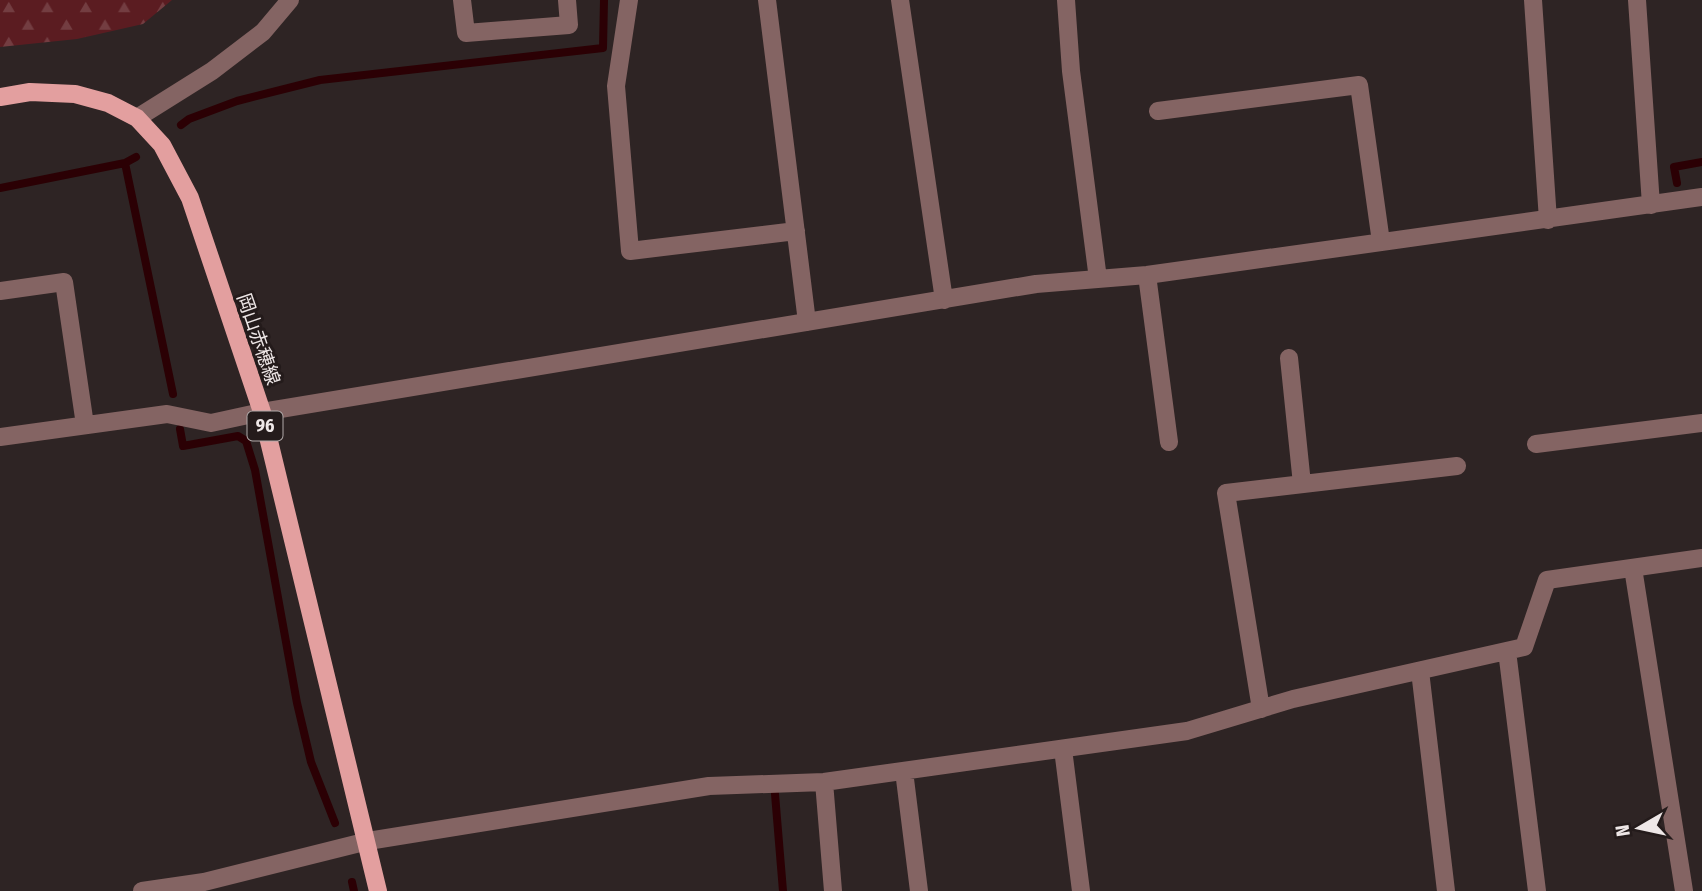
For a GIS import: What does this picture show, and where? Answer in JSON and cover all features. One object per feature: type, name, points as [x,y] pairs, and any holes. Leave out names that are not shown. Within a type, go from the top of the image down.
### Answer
[{"type":"main road","name":"岡山赤穂線","points":[[0,97],[30,92],[75,94],[108,103],[137,118],[162,145],[190,198],[262,412],[379,891]]},
{"type":"street","points":[[137,118],[212,71],[253,40],[290,0]]},
{"type":"street","points":[[462,0],[466,33],[569,25],[568,0]]},
{"type":"street","points":[[629,0],[616,86],[630,251],[796,231]]},
{"type":"street","points":[[767,0],[807,322]]},
{"type":"street","points":[[900,0],[944,300]]},
{"type":"street","points":[[1066,0],[1071,71],[1098,279]]},
{"type":"street","points":[[1533,0],[1548,220]]},
{"type":"street","points":[[1637,0],[1651,205]]},
{"type":"street","points":[[1158,111],[1359,85],[1381,242]]},
{"type":"street","points":[[0,437],[167,414],[211,423],[262,412],[1036,284],[1147,275],[1702,197]]},
{"type":"street","points":[[1147,275],[1169,442]]},
{"type":"street","points":[[0,291],[64,282],[85,425]]},
{"type":"street","points":[[1289,358],[1302,484]]},
{"type":"street","points":[[1536,444],[1702,422]]},
{"type":"street","points":[[1261,709],[1226,493],[1457,466]]},
{"type":"street","points":[[142,891],[204,882],[229,884],[368,841],[709,786],[824,782],[1187,731],[1293,699],[1524,648],[1547,580],[1702,558]]},
{"type":"street","points":[[1633,568],[1684,891]]},
{"type":"street","points":[[1507,651],[1537,891]]},
{"type":"street","points":[[1420,671],[1446,891]]},
{"type":"street","points":[[1063,748],[1080,891]]},
{"type":"street","points":[[904,771],[919,891]]},
{"type":"street","points":[[824,782],[833,891]]},
{"type":"green space","points":[[0,0],[172,0],[143,24],[77,39],[0,47]]},
{"type":"waterway","points":[[181,125],[189,119],[237,101],[320,80],[603,48],[604,0]]},
{"type":"waterway","points":[[0,188],[125,163],[136,157]]},
{"type":"waterway","points":[[1677,183],[1674,167],[1702,162]]},
{"type":"waterway","points":[[125,163],[173,394]]},
{"type":"waterway","points":[[180,429],[183,446],[238,436],[246,441],[255,470],[297,703],[311,762],[335,823]]},
{"type":"waterway","points":[[775,794],[783,891]]},
{"type":"waterway","points":[[352,882],[354,891]]}]
